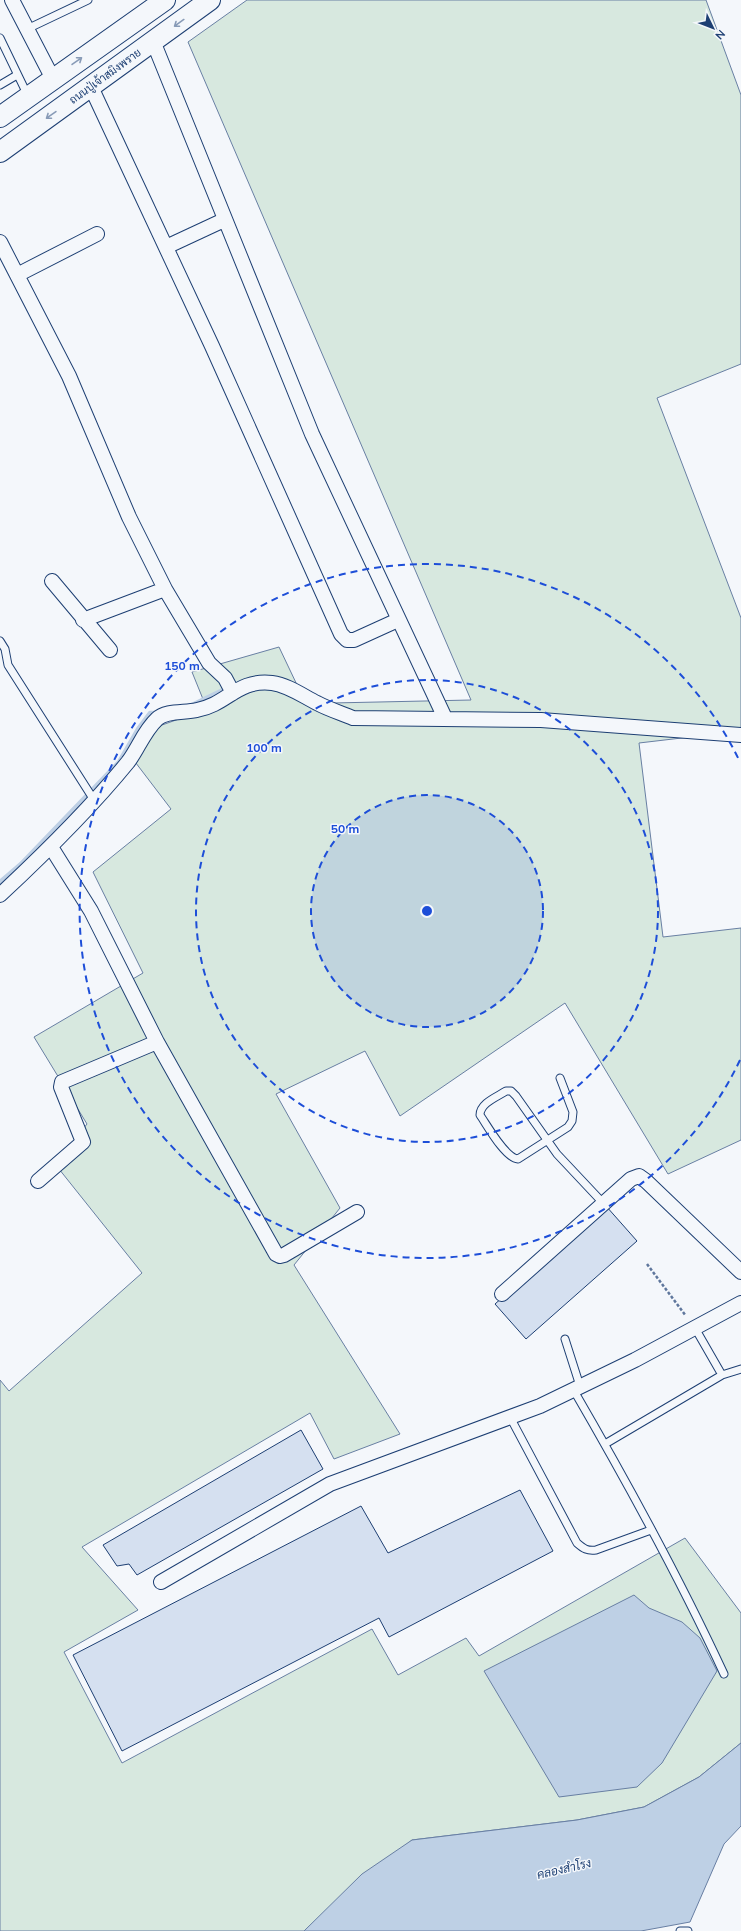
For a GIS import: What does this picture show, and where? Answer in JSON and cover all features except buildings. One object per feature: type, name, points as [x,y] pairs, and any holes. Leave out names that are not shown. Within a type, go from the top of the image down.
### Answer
[{"type":"main road","points":[[0,117],[165,0]]},
{"type":"main road","name":"ถนนปู่เจ้าสมิงพราย","points":[[0,152],[210,0]]},
{"type":"street","points":[[12,0],[53,79]]},
{"type":"street","points":[[153,41],[224,220],[312,434],[441,711]]},
{"type":"street","points":[[91,87],[212,346],[341,634],[347,640],[354,640],[398,620]]},
{"type":"street","points":[[166,247],[224,220]]},
{"type":"street","points":[[17,275],[97,234]]},
{"type":"street","points":[[0,242],[69,376],[114,484],[165,589],[209,664],[230,687]]},
{"type":"street","points":[[52,582],[110,650]]},
{"type":"street","points":[[83,620],[165,589]]},
{"type":"street","points":[[0,895],[51,847],[93,798],[129,761],[157,720],[165,715],[198,710],[210,706],[230,687],[248,684],[273,683],[284,686],[353,718],[441,711],[645,729],[741,735]]},
{"type":"street","points":[[51,847],[91,911],[157,1042],[276,1254],[280,1256],[284,1255],[357,1212]]},
{"type":"street","points":[[38,1182],[83,1142],[61,1088],[62,1082],[157,1042]]},
{"type":"street","points":[[502,1294],[631,1179],[639,1176],[741,1272]]},
{"type":"street","points":[[161,1582],[330,1484],[540,1406],[635,1360],[741,1303]]},
{"type":"lane","points":[[27,29],[88,0]]},
{"type":"lane","points":[[0,38],[28,97]]},
{"type":"lane","points":[[0,85],[18,75]]},
{"type":"lane","points":[[0,640],[5,649],[8,665],[93,798]]},
{"type":"lane","points":[[560,1078],[573,1112],[572,1121],[568,1127],[547,1141],[518,1159],[513,1159],[506,1152],[480,1115],[480,1109],[483,1105],[506,1090],[511,1091],[547,1141],[570,1169],[604,1204]]},
{"type":"lane","points":[[695,1328],[722,1375]]},
{"type":"lane","points":[[565,1339],[576,1388],[694,1608],[724,1674]]},
{"type":"lane","points":[[605,1444],[722,1375],[741,1369]]},
{"type":"lane","points":[[510,1417],[577,1543],[583,1549],[589,1551],[596,1550],[651,1530]]},
{"type":"lane","points":[[680,1931],[688,1931]]},
{"type":"path","points":[[647,1264],[695,1328]]},
{"type":"shaded area","points":[[247,0],[706,0],[741,95],[741,364],[657,398],[741,618],[741,731],[639,743],[663,937],[741,928],[741,1140],[668,1174],[565,1003],[400,1116],[365,1051],[276,1094],[340,1208],[294,1265],[400,1434],[334,1459],[310,1413],[82,1547],[138,1610],[64,1652],[122,1763],[372,1629],[398,1675],[466,1638],[479,1656],[685,1538],[741,1613],[741,1743],[699,1777],[644,1807],[577,1820],[412,1840],[304,1931],[0,1931],[0,1380],[9,1391],[142,1273],[55,1164],[87,1124],[34,1037],[143,973],[93,872],[171,809],[126,750],[162,725],[207,709],[192,672],[279,647],[298,687],[332,703],[471,700],[188,42]]},
{"type":"water","points":[[634,1595],[649,1608],[682,1622],[700,1638],[717,1671],[662,1763],[637,1787],[559,1797],[484,1671]]},
{"type":"water","name":"คลองสำโรง","points":[[741,1743],[741,1826],[724,1844],[690,1922],[641,1931],[304,1931],[362,1874],[412,1840],[577,1820],[644,1807],[699,1777]]},
{"type":"waterway","points":[[192,705],[229,687]]},
{"type":"waterway","points":[[0,882],[21,864],[119,762],[138,729],[150,713],[159,713]]}]
